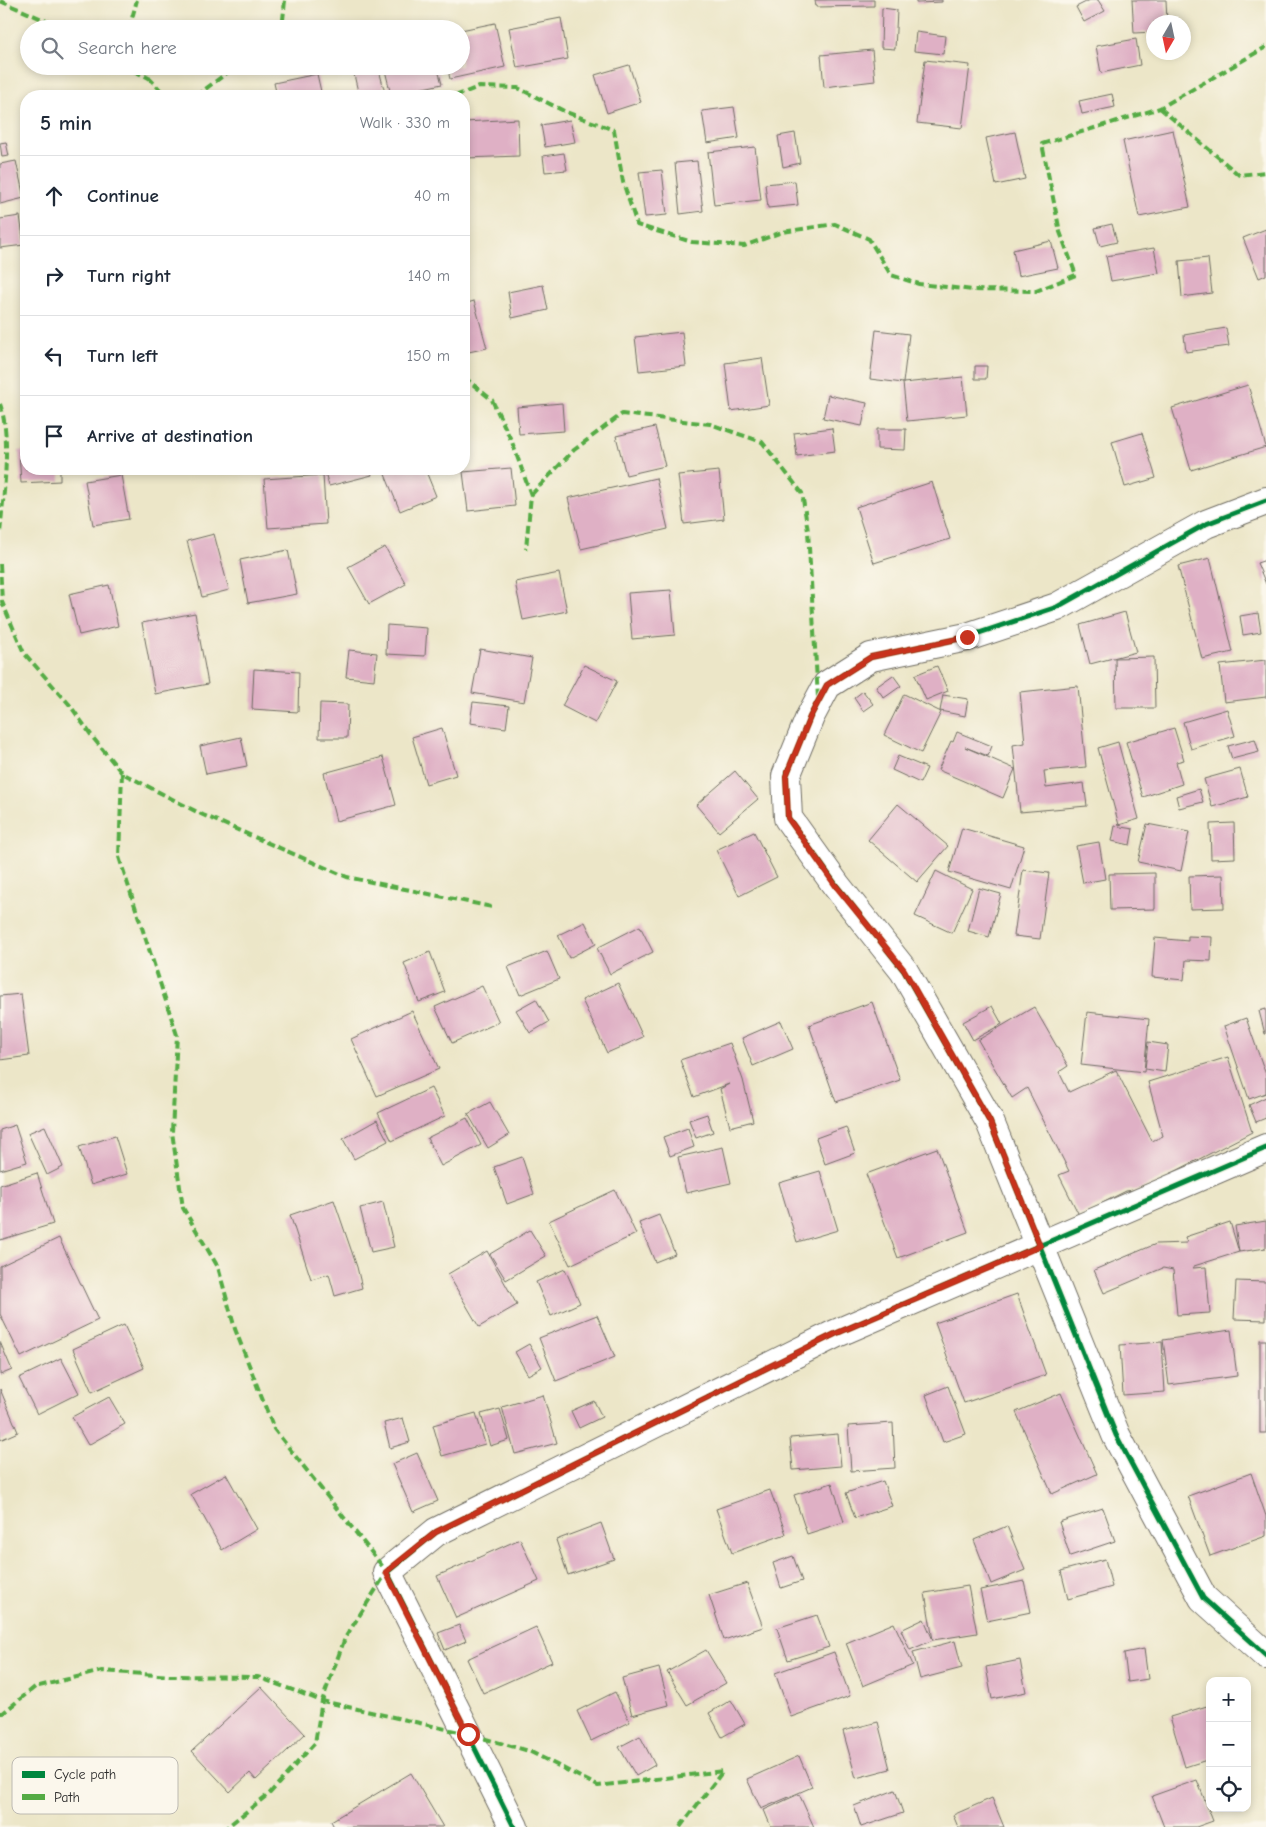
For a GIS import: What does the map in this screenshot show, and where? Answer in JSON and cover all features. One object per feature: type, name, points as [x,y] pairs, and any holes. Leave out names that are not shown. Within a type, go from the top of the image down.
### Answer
[{"type":"street","points":[[1266,502],[1206,524],[1057,607],[967,637],[871,657],[827,685],[810,717],[786,776],[788,818],[836,886],[904,970],[990,1122],[1116,1435],[1203,1598],[1266,1655]]},
{"type":"street","points":[[514,1827],[386,1572],[436,1532],[835,1334],[1266,1148]]},
{"type":"building","points":[[815,0],[874,0],[874,6],[816,7]]},
{"type":"building","points":[[916,0],[942,0],[942,2],[916,3]]},
{"type":"building","points":[[1090,0],[1098,0],[1105,11],[1084,22],[1076,7]]},
{"type":"building","points":[[1132,0],[1166,0],[1167,15],[1146,15],[1146,32],[1134,33]]},
{"type":"building","points":[[882,8],[897,10],[895,49],[881,48]]},
{"type":"building","points":[[561,18],[568,59],[517,68],[509,28]]},
{"type":"building","points":[[495,23],[505,67],[470,75],[470,28]]},
{"type":"building","points":[[916,32],[945,36],[943,54],[914,51]]},
{"type":"building","points":[[1136,39],[1140,65],[1101,73],[1096,46]]},
{"type":"building","points":[[872,50],[875,81],[824,87],[821,55]]},
{"type":"building","points":[[925,60],[970,65],[962,128],[917,123]]},
{"type":"building","points":[[629,65],[641,102],[607,113],[595,75]]},
{"type":"building","points":[[317,75],[321,90],[276,90],[274,83]]},
{"type":"building","points":[[354,75],[380,75],[384,90],[358,90]]},
{"type":"building","points":[[386,75],[440,75],[442,84],[414,90],[390,90]]},
{"type":"building","points":[[449,75],[468,75],[450,79]]},
{"type":"building","points":[[1112,94],[1115,107],[1082,114],[1079,101]]},
{"type":"building","points":[[734,107],[739,138],[707,143],[702,111]]},
{"type":"building","points":[[518,119],[519,156],[470,158],[470,122]]},
{"type":"building","points":[[570,120],[575,142],[545,147],[541,125]]},
{"type":"building","points":[[1173,130],[1190,207],[1139,217],[1123,141]]},
{"type":"building","points":[[1015,132],[1025,179],[996,185],[986,138]]},
{"type":"building","points":[[795,133],[800,163],[783,167],[778,136]]},
{"type":"building","points":[[6,142],[9,156],[2,157],[0,143]]},
{"type":"building","points":[[755,147],[761,200],[714,205],[708,152]]},
{"type":"building","points":[[564,153],[567,170],[545,172],[543,156]]},
{"type":"building","points":[[16,161],[20,180],[20,199],[0,204],[0,164]]},
{"type":"building","points":[[697,161],[703,211],[680,214],[675,163]]},
{"type":"building","points":[[662,170],[667,215],[645,217],[639,172]]},
{"type":"building","points":[[795,181],[798,205],[768,208],[765,184]]},
{"type":"building","points":[[20,216],[20,246],[0,248],[0,219]]},
{"type":"building","points":[[1112,224],[1117,242],[1100,246],[1095,228]]},
{"type":"building","points":[[1266,229],[1266,275],[1259,278],[1243,238]]},
{"type":"building","points":[[1051,241],[1058,268],[1018,276],[1013,250]]},
{"type":"building","points":[[1154,248],[1159,273],[1111,281],[1106,256]]},
{"type":"building","points":[[1208,258],[1212,293],[1182,297],[1179,261]]},
{"type":"building","points":[[543,285],[548,310],[512,318],[508,292]]},
{"type":"building","points":[[474,301],[487,348],[470,352],[470,302]]},
{"type":"building","points":[[1226,328],[1229,346],[1186,352],[1184,335]]},
{"type":"building","points":[[876,330],[909,334],[903,383],[870,379]]},
{"type":"building","points":[[682,332],[686,366],[639,371],[635,337]]},
{"type":"building","points":[[762,358],[769,405],[731,411],[725,363]]},
{"type":"building","points":[[975,366],[987,366],[986,379],[975,379]]},
{"type":"building","points":[[963,377],[967,415],[907,421],[903,383]]},
{"type":"building","points":[[1248,385],[1266,447],[1191,470],[1172,408]]},
{"type":"building","points":[[828,395],[867,403],[862,426],[823,418]]},
{"type":"building","points":[[562,403],[564,431],[519,434],[517,407]]},
{"type":"building","points":[[655,427],[665,466],[626,475],[616,436]]},
{"type":"building","points":[[832,428],[835,451],[797,456],[794,433]]},
{"type":"building","points":[[877,429],[906,429],[905,450],[877,449]]},
{"type":"building","points":[[1142,433],[1156,478],[1125,487],[1112,442]]},
{"type":"building","points":[[511,468],[515,506],[468,511],[463,475],[470,475],[470,471]]},
{"type":"building","points":[[719,471],[724,519],[684,524],[678,475]]},
{"type":"building","points":[[20,475],[60,475],[60,481],[21,483]]},
{"type":"building","points":[[121,475],[129,519],[93,525],[85,481]]},
{"type":"building","points":[[323,475],[326,524],[268,528],[264,479]]},
{"type":"building","points":[[326,475],[372,475],[329,486]]},
{"type":"building","points":[[385,475],[427,475],[436,496],[400,511]]},
{"type":"building","points":[[656,478],[668,529],[581,549],[568,498]]},
{"type":"building","points":[[932,482],[950,539],[874,563],[856,507]]},
{"type":"building","points":[[214,534],[229,590],[202,597],[187,541]]},
{"type":"building","points":[[385,547],[406,584],[369,604],[348,567]]},
{"type":"building","points":[[288,550],[297,594],[248,603],[240,560]]},
{"type":"building","points":[[1210,558],[1233,652],[1202,659],[1178,566]]},
{"type":"building","points":[[1266,560],[1266,584],[1257,563]]},
{"type":"building","points":[[559,573],[567,611],[523,620],[515,582]]},
{"type":"building","points":[[109,585],[118,626],[79,635],[69,594]]},
{"type":"building","points":[[671,590],[675,635],[632,639],[628,593]]},
{"type":"building","points":[[1125,612],[1136,652],[1090,664],[1080,625]]},
{"type":"building","points":[[195,613],[208,684],[155,694],[142,623]]},
{"type":"building","points":[[1258,613],[1261,632],[1243,635],[1240,616]]},
{"type":"building","points":[[387,625],[427,628],[425,656],[386,654]]},
{"type":"building","points":[[480,649],[532,658],[524,702],[472,693]]},
{"type":"building","points":[[349,650],[377,653],[374,680],[346,677]]},
{"type":"building","points":[[1154,657],[1155,708],[1116,708],[1115,658]]},
{"type":"building","points":[[1266,660],[1266,697],[1224,702],[1220,665]]},
{"type":"building","points":[[584,665],[617,681],[595,723],[562,706]]},
{"type":"building","points":[[937,666],[948,691],[926,700],[915,675]]},
{"type":"building","points":[[254,669],[299,672],[298,712],[252,709]]},
{"type":"building","points":[[893,675],[901,686],[884,698],[876,687]]},
{"type":"building","points":[[1078,686],[1086,767],[1044,771],[1046,788],[1084,783],[1087,806],[1020,812],[1013,745],[1025,743],[1020,692]]},
{"type":"building","points":[[863,691],[873,704],[863,711],[854,698]]},
{"type":"building","points":[[904,694],[941,712],[921,753],[884,735]]},
{"type":"building","points":[[943,695],[968,699],[965,716],[940,711]]},
{"type":"building","points":[[473,702],[509,706],[506,728],[470,723]]},
{"type":"building","points":[[320,703],[348,704],[347,738],[319,738]]},
{"type":"building","points":[[1227,709],[1235,736],[1191,749],[1183,722]]},
{"type":"building","points":[[442,728],[456,775],[426,784],[412,737]]},
{"type":"building","points":[[1174,728],[1184,760],[1176,762],[1182,784],[1143,797],[1126,742]]},
{"type":"building","points":[[957,732],[992,746],[988,756],[965,747],[1015,769],[1003,798],[938,770]]},
{"type":"building","points":[[241,737],[247,766],[206,774],[200,746]]},
{"type":"building","points":[[1255,739],[1259,752],[1232,759],[1228,746]]},
{"type":"building","points":[[1118,742],[1139,819],[1119,825],[1098,748]]},
{"type":"building","points":[[898,756],[927,768],[920,783],[892,770]]},
{"type":"building","points":[[383,757],[396,805],[336,821],[324,773]]},
{"type":"building","points":[[1240,769],[1248,797],[1212,807],[1204,779]]},
{"type":"building","points":[[735,771],[758,799],[719,832],[696,805]]},
{"type":"building","points":[[1199,789],[1203,802],[1179,808],[1176,796]]},
{"type":"building","points":[[898,804],[948,846],[917,882],[868,840]]},
{"type":"building","points":[[1234,823],[1235,858],[1211,859],[1210,824]]},
{"type":"building","points":[[1147,824],[1189,832],[1181,871],[1138,862]]},
{"type":"building","points":[[1115,826],[1133,829],[1130,845],[1112,841]]},
{"type":"building","points":[[962,828],[1024,846],[1011,890],[949,872]]},
{"type":"building","points":[[754,832],[777,877],[739,896],[716,850]]},
{"type":"building","points":[[1099,842],[1105,879],[1083,883],[1076,846]]},
{"type":"building","points":[[1023,870],[1049,873],[1040,939],[1014,936]]},
{"type":"building","points":[[936,871],[972,889],[952,933],[915,916]]},
{"type":"building","points":[[1155,873],[1155,909],[1110,910],[1109,874]]},
{"type":"building","points":[[1223,875],[1224,908],[1190,909],[1189,876]]},
{"type":"building","points":[[979,888],[1001,894],[989,937],[968,931]]},
{"type":"building","points":[[585,922],[596,944],[569,958],[558,935]]},
{"type":"building","points":[[640,926],[653,952],[610,974],[597,948]]},
{"type":"building","points":[[1188,936],[1212,937],[1211,961],[1186,960],[1184,980],[1152,977],[1155,938],[1188,941]]},
{"type":"building","points":[[547,951],[559,979],[520,995],[508,967]]},
{"type":"building","points":[[430,952],[445,992],[419,1002],[404,963]]},
{"type":"building","points":[[618,983],[643,1037],[607,1053],[582,1000]]},
{"type":"building","points":[[482,986],[499,1022],[452,1043],[435,1007]]},
{"type":"building","points":[[21,994],[29,1056],[0,1060],[0,996]]},
{"type":"building","points":[[536,999],[549,1022],[530,1033],[516,1010]]},
{"type":"building","points":[[872,1002],[900,1080],[836,1102],[809,1025]]},
{"type":"building","points":[[992,1006],[1002,1024],[973,1040],[963,1022]]},
{"type":"building","points":[[1034,1007],[1068,1066],[1059,1072],[1069,1092],[1116,1070],[1152,1141],[1163,1136],[1148,1082],[1228,1057],[1252,1132],[1141,1189],[1126,1191],[1079,1215],[1059,1175],[1069,1171],[1027,1088],[1012,1098],[978,1040]]},
{"type":"building","points":[[1266,1009],[1266,1034],[1265,1034],[1259,1011]]},
{"type":"building","points":[[412,1011],[439,1069],[377,1096],[351,1039]]},
{"type":"building","points":[[1087,1012],[1149,1019],[1144,1072],[1081,1065]]},
{"type":"building","points":[[1246,1018],[1266,1075],[1266,1093],[1249,1099],[1224,1026]]},
{"type":"building","points":[[781,1021],[793,1049],[753,1066],[742,1038]]},
{"type":"building","points":[[1148,1042],[1168,1045],[1165,1072],[1145,1069]]},
{"type":"building","points":[[730,1043],[743,1080],[753,1121],[730,1127],[720,1089],[729,1084],[694,1097],[680,1060]]},
{"type":"building","points":[[431,1088],[445,1116],[392,1141],[378,1113]]},
{"type":"building","points":[[1266,1097],[1266,1118],[1256,1122],[1249,1105]]},
{"type":"building","points":[[490,1102],[509,1135],[488,1148],[468,1114]]},
{"type":"building","points":[[707,1114],[713,1132],[696,1138],[689,1120]]},
{"type":"building","points":[[467,1118],[481,1145],[441,1166],[427,1138]]},
{"type":"building","points":[[377,1120],[388,1141],[354,1159],[343,1139]]},
{"type":"building","points":[[15,1125],[27,1162],[0,1170],[0,1130]]},
{"type":"building","points":[[45,1126],[63,1167],[47,1175],[28,1133]]},
{"type":"building","points":[[846,1127],[855,1153],[825,1164],[816,1138]]},
{"type":"building","points":[[688,1128],[694,1147],[670,1156],[663,1137]]},
{"type":"building","points":[[115,1136],[127,1174],[91,1185],[79,1147]]},
{"type":"building","points":[[723,1147],[731,1183],[686,1193],[678,1157]]},
{"type":"building","points":[[937,1148],[968,1232],[898,1258],[866,1174]]},
{"type":"building","points":[[522,1157],[534,1194],[507,1204],[494,1167]]},
{"type":"building","points":[[820,1171],[838,1230],[797,1242],[779,1183]]},
{"type":"building","points":[[37,1173],[53,1224],[0,1240],[0,1185]]},
{"type":"building","points":[[615,1190],[636,1234],[570,1265],[549,1221]]},
{"type":"building","points":[[334,1200],[357,1267],[362,1288],[335,1296],[329,1274],[311,1279],[290,1215]]},
{"type":"building","points":[[383,1202],[394,1247],[371,1252],[360,1208]]},
{"type":"building","points":[[659,1215],[675,1254],[655,1262],[639,1223]]},
{"type":"building","points":[[1266,1221],[1266,1248],[1239,1252],[1235,1226]]},
{"type":"building","points":[[1230,1222],[1239,1252],[1194,1266],[1193,1268],[1206,1267],[1210,1313],[1177,1315],[1173,1270],[1163,1268],[1104,1293],[1094,1270],[1156,1244],[1187,1243],[1185,1237]]},
{"type":"building","points":[[530,1230],[546,1256],[506,1280],[490,1254]]},
{"type":"building","points":[[59,1238],[98,1320],[21,1357],[0,1314],[0,1266]]},
{"type":"building","points":[[487,1251],[517,1305],[479,1327],[448,1274]]},
{"type":"building","points":[[565,1269],[580,1303],[551,1316],[536,1282]]},
{"type":"building","points":[[1236,1281],[1266,1282],[1266,1320],[1234,1319]]},
{"type":"building","points":[[1017,1294],[1046,1375],[964,1403],[935,1323]]},
{"type":"building","points":[[597,1315],[615,1357],[556,1381],[539,1338]]},
{"type":"building","points":[[124,1325],[144,1368],[92,1392],[73,1349]]},
{"type":"building","points":[[1231,1330],[1237,1376],[1169,1385],[1163,1340]]},
{"type":"building","points":[[1260,1340],[1266,1340],[1266,1433],[1260,1433]]},
{"type":"building","points":[[0,1342],[12,1370],[0,1375]]},
{"type":"building","points":[[1162,1342],[1165,1392],[1123,1395],[1120,1345]]},
{"type":"building","points":[[529,1344],[542,1367],[528,1375],[515,1352]]},
{"type":"building","points":[[61,1358],[79,1393],[37,1414],[19,1378]]},
{"type":"building","points":[[948,1386],[966,1434],[943,1442],[926,1395]]},
{"type":"building","points":[[0,1389],[18,1432],[0,1440]]},
{"type":"building","points":[[1061,1393],[1097,1474],[1052,1494],[1016,1412]]},
{"type":"building","points":[[543,1395],[557,1443],[515,1454],[502,1407]]},
{"type":"building","points":[[109,1397],[125,1424],[88,1445],[72,1417]]},
{"type":"building","points":[[594,1401],[602,1417],[579,1428],[571,1411]]},
{"type":"building","points":[[500,1409],[509,1440],[490,1446],[481,1414]]},
{"type":"building","points":[[476,1413],[485,1444],[442,1456],[433,1425]]},
{"type":"building","points":[[403,1418],[410,1442],[390,1448],[384,1423]]},
{"type":"building","points":[[893,1423],[895,1468],[851,1471],[848,1426]]},
{"type":"building","points":[[838,1434],[841,1466],[793,1470],[790,1438]]},
{"type":"building","points":[[417,1453],[438,1501],[413,1512],[392,1464]]},
{"type":"building","points":[[1251,1473],[1266,1516],[1266,1536],[1210,1556],[1188,1496]]},
{"type":"building","points":[[226,1474],[257,1529],[222,1550],[191,1494]]},
{"type":"building","points":[[883,1481],[892,1506],[855,1518],[846,1493]]},
{"type":"building","points":[[832,1483],[844,1522],[807,1534],[794,1495]]},
{"type":"building","points":[[770,1490],[786,1534],[732,1553],[716,1509]]},
{"type":"building","points":[[1103,1508],[1115,1541],[1070,1556],[1059,1522]]},
{"type":"building","points":[[601,1523],[614,1559],[568,1575],[556,1540]]},
{"type":"building","points":[[1007,1526],[1025,1570],[991,1584],[974,1540]]},
{"type":"building","points":[[520,1539],[539,1581],[456,1618],[437,1576]]},
{"type":"building","points":[[793,1556],[802,1581],[781,1588],[773,1563]]},
{"type":"building","points":[[1105,1559],[1112,1587],[1068,1599],[1061,1571]]},
{"type":"building","points":[[1024,1581],[1031,1612],[987,1621],[980,1590]]},
{"type":"building","points":[[747,1583],[763,1627],[724,1640],[709,1595]]},
{"type":"building","points":[[968,1586],[977,1633],[933,1640],[925,1593]]},
{"type":"building","points":[[817,1615],[829,1647],[788,1660],[777,1628]]},
{"type":"building","points":[[924,1619],[933,1640],[910,1650],[901,1630]]},
{"type":"building","points":[[894,1623],[913,1665],[863,1686],[846,1643]]},
{"type":"building","points":[[459,1625],[466,1641],[445,1650],[438,1633]]},
{"type":"building","points":[[536,1627],[552,1662],[483,1693],[467,1659]]},
{"type":"building","points":[[955,1641],[962,1668],[920,1679],[913,1652]]},
{"type":"building","points":[[1144,1649],[1148,1679],[1128,1682],[1124,1653]]},
{"type":"building","points":[[706,1650],[726,1683],[687,1705],[667,1672]]},
{"type":"building","points":[[834,1652],[850,1696],[791,1717],[775,1673]]},
{"type":"building","points":[[1020,1660],[1026,1692],[992,1699],[986,1667]]},
{"type":"building","points":[[659,1668],[669,1705],[632,1715],[622,1678]]},
{"type":"building","points":[[261,1687],[305,1734],[256,1780],[250,1773],[230,1792],[192,1751]]},
{"type":"building","points":[[615,1692],[630,1722],[591,1741],[577,1711]]},
{"type":"building","points":[[731,1700],[745,1724],[722,1737],[709,1713]]},
{"type":"building","points":[[1206,1706],[1206,1760],[1185,1767],[1170,1717]]},
{"type":"building","points":[[878,1722],[890,1769],[856,1778],[843,1731]]},
{"type":"building","points":[[640,1736],[655,1765],[636,1776],[619,1747]]},
{"type":"building","points":[[799,1756],[812,1787],[761,1809],[747,1779]]},
{"type":"building","points":[[411,1773],[443,1827],[334,1827],[331,1821]]},
{"type":"building","points":[[1197,1780],[1206,1803],[1206,1812],[1209,1812],[1213,1821],[1196,1827],[1164,1827],[1152,1796]]},
{"type":"building","points":[[895,1790],[903,1813],[861,1827],[854,1806]]},
{"type":"building","points":[[799,1794],[814,1827],[771,1827],[764,1810]]},
{"type":"building","points":[[992,1798],[1004,1827],[958,1827],[953,1815]]},
{"type":"marked path","points":[[131,20],[137,0]]},
{"type":"marked path","points":[[283,20],[285,0]]},
{"type":"marked path","points":[[0,1],[44,20]]},
{"type":"marked path","points":[[470,90],[479,87],[518,88],[566,112],[614,130],[623,182],[637,225],[692,242],[744,246],[782,232],[835,224],[869,239],[891,275],[919,284],[973,290],[1036,291],[1076,275],[1060,232],[1042,144],[1160,108],[1266,47]]},
{"type":"marked path","points":[[142,75],[149,78]]},
{"type":"marked path","points":[[148,75],[160,90]]},
{"type":"marked path","points":[[204,90],[224,75]]},
{"type":"marked path","points":[[1160,108],[1239,175],[1266,172]]},
{"type":"marked path","points":[[470,382],[492,400],[512,442],[531,495],[526,549]]},
{"type":"marked path","points":[[0,404],[4,418],[6,450],[0,534]]},
{"type":"marked path","points":[[531,495],[574,450],[622,414],[710,424],[762,442],[802,493],[808,531],[818,698]]},
{"type":"marked path","points":[[0,564],[2,602],[24,653],[69,704],[122,773],[203,815],[347,877],[492,907]]},
{"type":"marked path","points":[[122,773],[119,857],[177,1035],[172,1132],[183,1208],[218,1267],[235,1329],[274,1429],[387,1572],[345,1638],[322,1701],[315,1743],[270,1793],[227,1827]]},
{"type":"marked path","points":[[0,1713],[3,1713],[35,1687],[102,1671],[170,1676],[258,1677],[322,1701],[468,1734],[529,1751],[598,1786],[723,1771]]},
{"type":"marked path","points":[[680,1827],[723,1771]]},
{"type":"cycle path","points":[[1266,501],[1206,524],[1057,607],[967,637],[871,657],[827,685],[810,717],[786,776],[788,818],[836,885],[904,971],[990,1122],[1116,1435],[1203,1598],[1266,1655]]},
{"type":"cycle path","points":[[514,1827],[387,1572],[436,1532],[835,1334],[1266,1148]]},
{"type":"route","points":[[468,1734],[386,1572],[436,1532],[835,1334],[1040,1246],[990,1122],[904,970],[836,886],[788,818],[786,776],[810,717],[827,685],[871,657],[967,637]]}]
